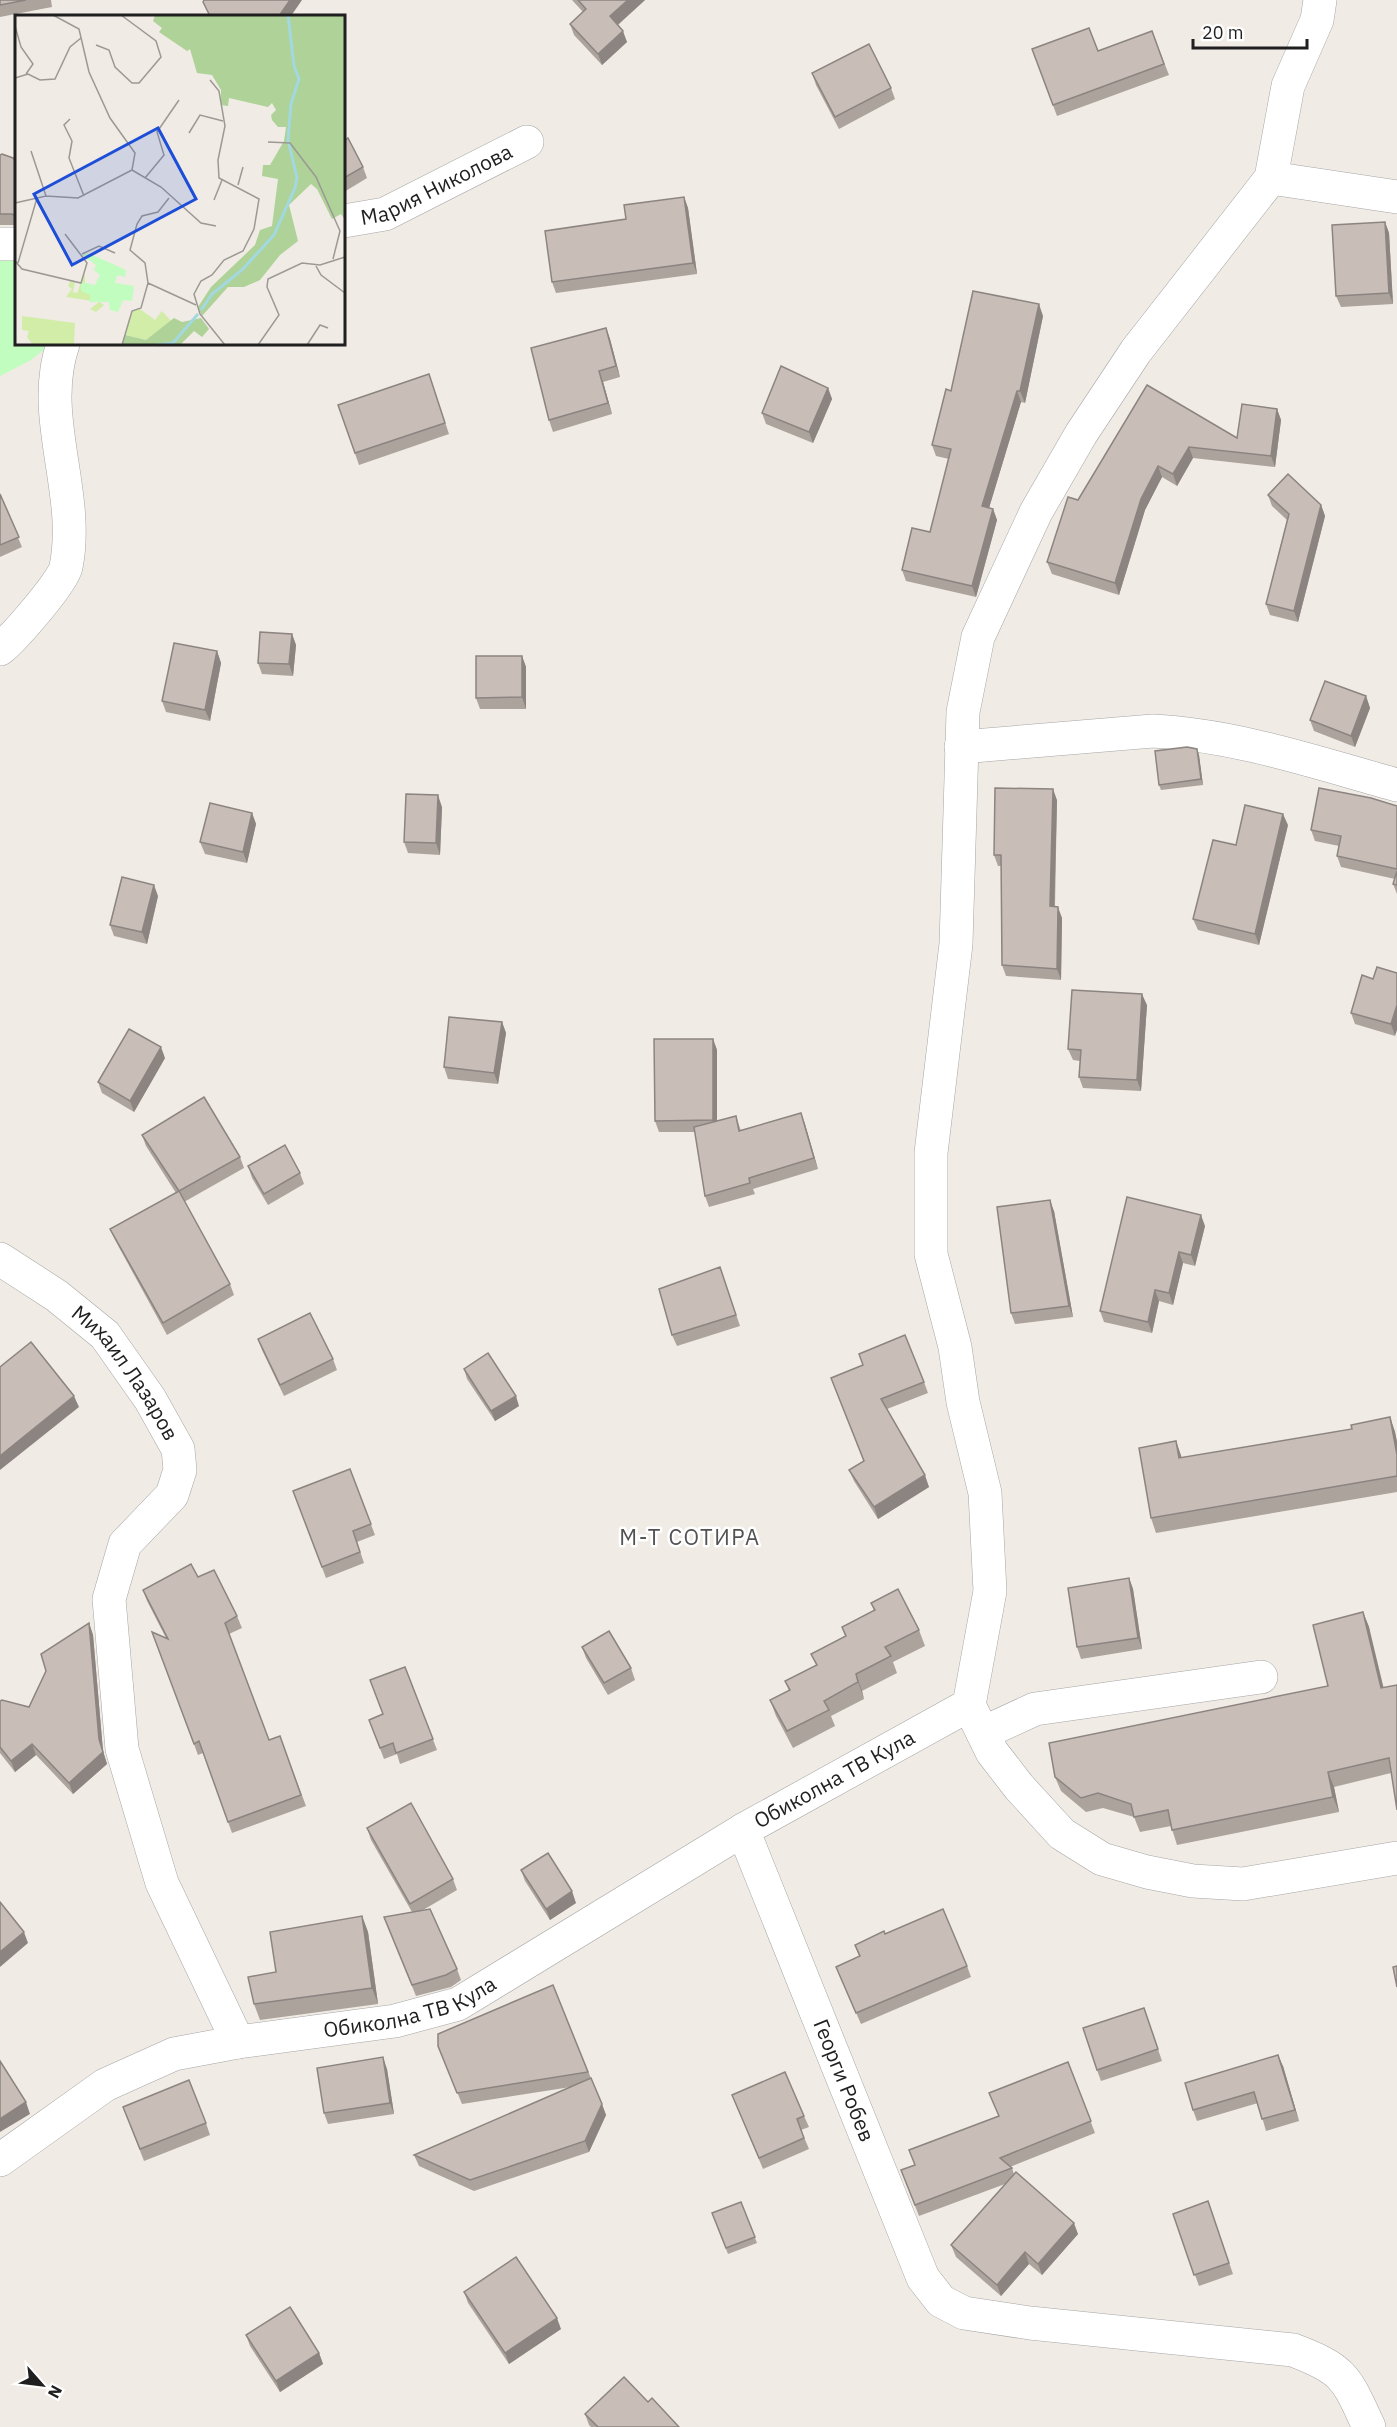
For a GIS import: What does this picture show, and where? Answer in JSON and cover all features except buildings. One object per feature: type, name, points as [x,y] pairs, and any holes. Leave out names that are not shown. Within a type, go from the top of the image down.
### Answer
[{"type":"street","points":[[1312,6],[1288,86],[1271,178],[1136,351],[1081,434],[1036,512],[978,637],[963,712],[956,944],[931,1153],[932,1254],[955,1347],[963,1402],[985,1493],[990,1591],[976,1719],[992,1752],[1019,1787],[1062,1834],[1102,1859],[1147,1872],[1193,1881],[1243,1884],[1397,1858]]},
{"type":"street","name":"Мария Николова","points":[[345,221],[385,214],[527,142]]},
{"type":"street","points":[[1271,178],[1397,197]]},
{"type":"street","points":[[0,649],[44,600],[66,570],[69,510],[53,392],[63,345]]},
{"type":"street","points":[[961,747],[1153,730],[1180,732],[1237,741],[1397,785]]},
{"type":"street","name":"Михаил Лазаров","points":[[0,1259],[57,1296],[105,1335],[150,1399],[178,1449],[180,1470],[172,1495],[125,1544],[109,1599],[122,1749],[162,1883],[238,2042]]},
{"type":"street","name":"Обиколна ТВ Кула","points":[[0,2160],[105,2085],[174,2054],[238,2042],[395,2021],[458,2004],[744,1830],[976,1719],[1261,1677]]},
{"type":"street","name":"Георги Робев","points":[[744,1830],[923,2278],[941,2301],[964,2313],[1030,2324],[1293,2350],[1323,2361],[1346,2379],[1369,2427]]},
{"type":"green space","points":[[0,244],[15,244],[15,345],[50,345],[31,360],[0,376]]},
{"type":"district","name":"М-Т СОТИРА","points":[[690,1537]]}]
